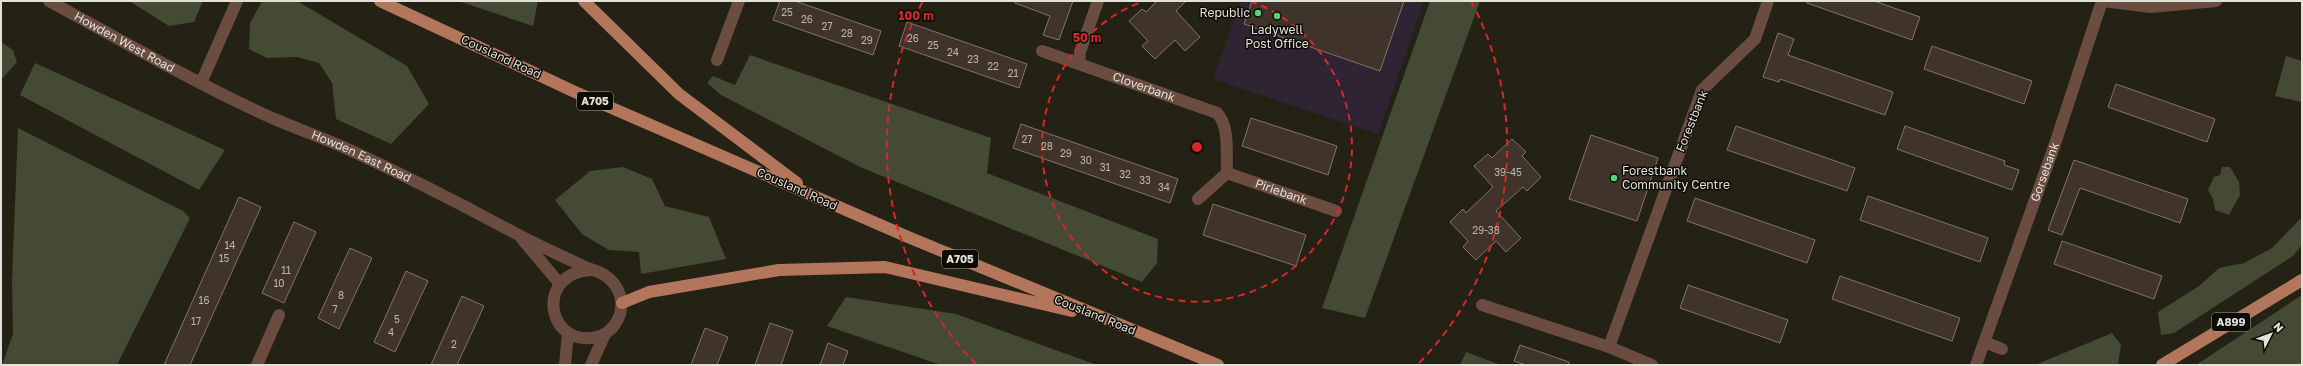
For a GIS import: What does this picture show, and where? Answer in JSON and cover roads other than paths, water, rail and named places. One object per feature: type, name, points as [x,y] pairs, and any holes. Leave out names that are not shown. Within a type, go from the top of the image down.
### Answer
[{"type":"main road","name":"Cousland Road","points":[[380,1],[575,92],[813,196],[1218,365]]},
{"type":"main road","points":[[584,1],[678,94],[813,196]]},
{"type":"main road","points":[[622,303],[648,292],[779,270],[886,267],[1108,320]]},
{"type":"main road","name":"A899","points":[[2162,365],[2302,280]]},
{"type":"street","name":"Howden West Road","points":[[49,1],[201,83]]},
{"type":"street","points":[[201,83],[237,1]]},
{"type":"street","points":[[717,60],[739,1]]},
{"type":"street","points":[[1079,64],[1080,52],[1098,1]]},
{"type":"street","name":"Forestbank","points":[[1609,347],[1702,90],[1755,38],[1768,1]]},
{"type":"street","points":[[2102,1],[2151,7],[2216,1]]},
{"type":"street","name":"Gorsebank","points":[[1976,365],[2056,141],[2102,1]]},
{"type":"street","name":"Cloverbank","points":[[1042,51],[1209,109],[1222,119],[1227,173]]},
{"type":"street","name":"Howden East Road","points":[[201,83],[261,113],[351,150],[441,194],[519,236],[606,276],[618,287],[622,303]]},
{"type":"street","points":[[1198,199],[1227,173]]},
{"type":"street","name":"Piriebank","points":[[1227,173],[1336,211]]},
{"type":"street","name":"Howden East Road","points":[[519,236],[560,284]]},
{"type":"street","points":[[591,270],[574,273],[560,284],[554,296],[553,310],[558,323],[568,333],[580,338],[593,338],[605,334]]},
{"type":"street","points":[[592,365],[605,334],[618,321],[622,303]]},
{"type":"street","points":[[1482,305],[1609,347],[1652,365]]},
{"type":"street","points":[[257,365],[279,315]]},
{"type":"street","points":[[565,365],[568,333]]},
{"type":"street","points":[[1984,342],[2002,349]]},
{"type":"place","name":"Republic","points":[[1258,13]]},
{"type":"place","name":"Ladywell Post Office","points":[[1277,16]]},
{"type":"place","name":"Forestbank Community Centre","points":[[1614,178]]}]
